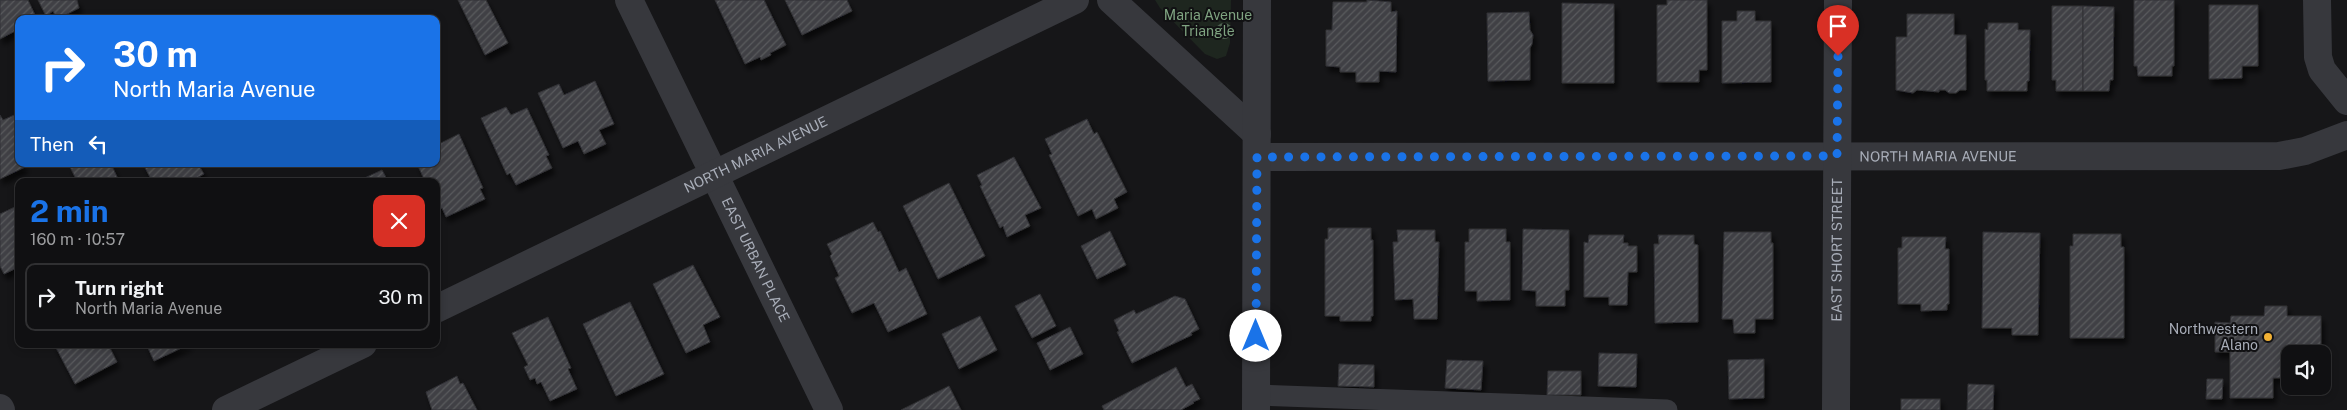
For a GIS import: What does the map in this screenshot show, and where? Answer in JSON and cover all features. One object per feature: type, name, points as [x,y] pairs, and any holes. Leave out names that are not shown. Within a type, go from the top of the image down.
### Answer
[{"type":"street","name":"EAST URBAN PLACE","points":[[629,0],[829,410]]},
{"type":"street","name":"NORTH MARIA AVENUE","points":[[440,306],[1075,0]]},
{"type":"street","points":[[1112,0],[1257,146]]},
{"type":"street","points":[[1256,403],[1257,0]]},
{"type":"street","name":"EAST SHORT STREET","points":[[1836,410],[1838,0]]},
{"type":"street","points":[[2317,0],[2318,57],[2320,66],[2347,101]]},
{"type":"street","name":"NORTH MARIA AVENUE","points":[[1257,146],[1837,156],[2279,156],[2305,151],[2347,135]]},
{"type":"street","points":[[226,410],[355,348]]},
{"type":"lane","points":[[1256,403],[1667,410]]},
{"type":"green space","name":"Maria Avenue Triangle","points":[[1155,0],[1231,0],[1230,43],[1226,56],[1217,59],[1205,54],[1160,8]]},
{"type":"building","points":[[0,0],[28,0],[35,15],[15,15],[15,31],[0,39]]},
{"type":"building","points":[[38,0],[77,0],[79,8],[65,15],[55,15],[53,11],[46,15]]},
{"type":"building","points":[[458,0],[486,0],[508,43],[485,55]]},
{"type":"building","points":[[715,0],[764,0],[786,45],[761,60],[760,57],[745,64]]},
{"type":"building","points":[[785,0],[847,0],[852,11],[802,35]]},
{"type":"building","points":[[1367,0],[1391,2],[1391,12],[1397,11],[1396,72],[1379,71],[1379,82],[1356,82],[1356,72],[1340,72],[1340,67],[1326,66],[1326,30],[1332,30],[1333,2],[1367,2]]},
{"type":"building","points":[[1667,0],[1707,0],[1707,70],[1699,70],[1699,82],[1657,82],[1657,5],[1667,5]]},
{"type":"building","points":[[2134,0],[2174,0],[2174,66],[2172,66],[2172,76],[2138,76],[2137,66],[2134,66]]},
{"type":"building","points":[[1562,3],[1614,4],[1614,83],[1562,83]]},
{"type":"building","points":[[2209,5],[2258,5],[2258,66],[2242,66],[2242,78],[2209,79]]},
{"type":"building","points":[[2052,6],[2083,6],[2083,91],[2056,91],[2056,80],[2052,80]]},
{"type":"building","points":[[2083,6],[2114,7],[2113,80],[2110,80],[2109,91],[2083,91]]},
{"type":"building","points":[[1737,11],[1755,11],[1755,21],[1771,21],[1771,82],[1722,83],[1722,21],[1737,21]]},
{"type":"building","points":[[1529,12],[1530,30],[1533,35],[1530,48],[1530,80],[1488,81],[1487,13]]},
{"type":"building","points":[[1907,14],[1954,14],[1954,35],[1966,35],[1966,90],[1949,93],[1945,90],[1939,90],[1939,92],[1917,90],[1913,93],[1896,90],[1896,37],[1907,37]]},
{"type":"building","points":[[1988,23],[2018,23],[2018,30],[2030,30],[2029,81],[2027,81],[2027,91],[1987,91],[1987,80],[1985,80],[1985,29],[1988,30]]},
{"type":"building","points":[[595,81],[614,124],[599,130],[606,144],[584,154],[578,141],[563,148],[538,93],[559,84],[564,95]]},
{"type":"building","points":[[506,107],[511,115],[527,108],[549,155],[546,156],[552,168],[516,185],[510,173],[507,175],[481,118]]},
{"type":"building","points":[[0,115],[3,120],[15,115],[15,167],[25,167],[0,179]]},
{"type":"building","points":[[1087,119],[1094,134],[1097,132],[1127,192],[1114,199],[1118,208],[1096,219],[1092,209],[1078,216],[1049,155],[1052,154],[1045,139]]},
{"type":"building","points":[[459,134],[483,188],[480,189],[485,199],[446,217],[442,208],[440,209],[440,178],[424,178],[418,167],[440,167],[440,144]]},
{"type":"building","points":[[1014,157],[1041,208],[1025,215],[1030,226],[1007,237],[1003,226],[1000,228],[980,186],[982,185],[977,175]]},
{"type":"building","points":[[70,167],[112,167],[118,178],[76,178]]},
{"type":"building","points":[[145,167],[200,167],[204,174],[197,178],[150,178]]},
{"type":"building","points":[[382,170],[386,178],[365,178]]},
{"type":"building","points":[[949,183],[985,256],[938,279],[903,206]]},
{"type":"building","points":[[15,207],[15,269],[4,274],[0,266],[0,214]]},
{"type":"building","points":[[873,222],[878,232],[880,231],[899,272],[906,268],[927,314],[888,332],[874,303],[852,313],[835,278],[839,276],[827,244]]},
{"type":"building","points":[[1328,228],[1371,228],[1371,240],[1373,240],[1373,316],[1371,316],[1371,321],[1340,321],[1340,316],[1325,316],[1325,239],[1328,239]]},
{"type":"building","points":[[1469,229],[1506,229],[1506,242],[1510,242],[1510,300],[1477,301],[1477,291],[1465,291],[1465,242],[1469,242]]},
{"type":"building","points":[[1523,229],[1569,230],[1569,290],[1565,290],[1565,306],[1536,306],[1536,291],[1522,290]]},
{"type":"building","points":[[1397,230],[1435,230],[1435,242],[1439,242],[1437,319],[1414,319],[1413,299],[1395,300],[1393,242],[1398,242]]},
{"type":"building","points":[[1110,231],[1126,265],[1097,279],[1081,246]]},
{"type":"building","points":[[1724,232],[1771,232],[1771,243],[1773,243],[1773,319],[1755,319],[1755,333],[1734,333],[1733,319],[1722,319]]},
{"type":"building","points":[[1983,232],[2040,233],[2038,335],[2012,335],[2012,328],[1982,328]]},
{"type":"building","points":[[2073,234],[2121,234],[2121,247],[2124,247],[2124,338],[2070,338],[2070,246],[2073,246]]},
{"type":"building","points":[[1589,235],[1624,235],[1623,243],[1628,243],[1628,246],[1637,246],[1637,272],[1628,272],[1627,305],[1609,305],[1609,297],[1584,297],[1584,242],[1588,243]]},
{"type":"building","points":[[1658,235],[1694,235],[1694,244],[1698,245],[1698,322],[1655,323],[1654,244],[1659,244]]},
{"type":"building","points":[[1902,237],[1946,237],[1945,249],[1949,249],[1949,304],[1947,304],[1947,310],[1921,311],[1921,304],[1898,304],[1898,248],[1902,248]]},
{"type":"building","points":[[693,265],[720,317],[703,325],[710,342],[686,353],[653,284]]},
{"type":"building","points":[[1040,294],[1056,326],[1032,338],[1015,306]]},
{"type":"building","points":[[1175,296],[1185,299],[1199,329],[1191,333],[1192,335],[1132,363],[1117,332],[1119,331],[1114,320],[1134,310],[1136,314]]},
{"type":"building","points":[[630,302],[664,374],[616,396],[583,324]]},
{"type":"building","name":"Northwestern Alano","points":[[2265,306],[2287,306],[2287,316],[2321,316],[2321,345],[2281,345],[2281,378],[2273,378],[2273,398],[2230,398],[2230,352],[2215,352],[2215,322],[2230,323],[2231,316],[2264,316]]},
{"type":"building","points":[[980,316],[997,350],[959,369],[942,334]]},
{"type":"building","points":[[548,317],[571,368],[568,369],[577,389],[550,401],[541,382],[537,384],[535,378],[530,380],[524,367],[528,365],[512,333]]},
{"type":"building","points":[[1070,327],[1083,354],[1050,370],[1037,343]]},
{"type":"building","points":[[56,348],[110,348],[117,362],[75,384]]},
{"type":"building","points":[[148,348],[182,348],[154,361]]},
{"type":"building","points":[[1599,353],[1637,354],[1636,387],[1598,386]]},
{"type":"building","points":[[1764,359],[1764,398],[1729,399],[1728,360]]},
{"type":"building","points":[[1447,360],[1483,361],[1481,390],[1445,388]]},
{"type":"building","points":[[1339,364],[1374,365],[1374,387],[1338,386]]},
{"type":"building","points":[[1176,367],[1186,387],[1192,384],[1200,399],[1194,403],[1181,410],[1104,410],[1102,406]]},
{"type":"building","points":[[1548,371],[1581,371],[1581,395],[1547,395]]},
{"type":"building","points":[[457,376],[460,384],[463,383],[477,410],[432,410],[426,392]]},
{"type":"building","points":[[2207,379],[2223,379],[2222,399],[2206,399]]},
{"type":"building","points":[[1968,384],[1994,385],[1993,410],[1967,410]]},
{"type":"building","points":[[949,386],[961,410],[901,410]]},
{"type":"building","points":[[1901,399],[1940,399],[1940,410],[1901,410]]},
{"type":"place","name":"Northwestern Alano","points":[[2268,337]]},
{"type":"route","points":[[1256,336],[1257,157],[1837,156],[1838,56]]}]
